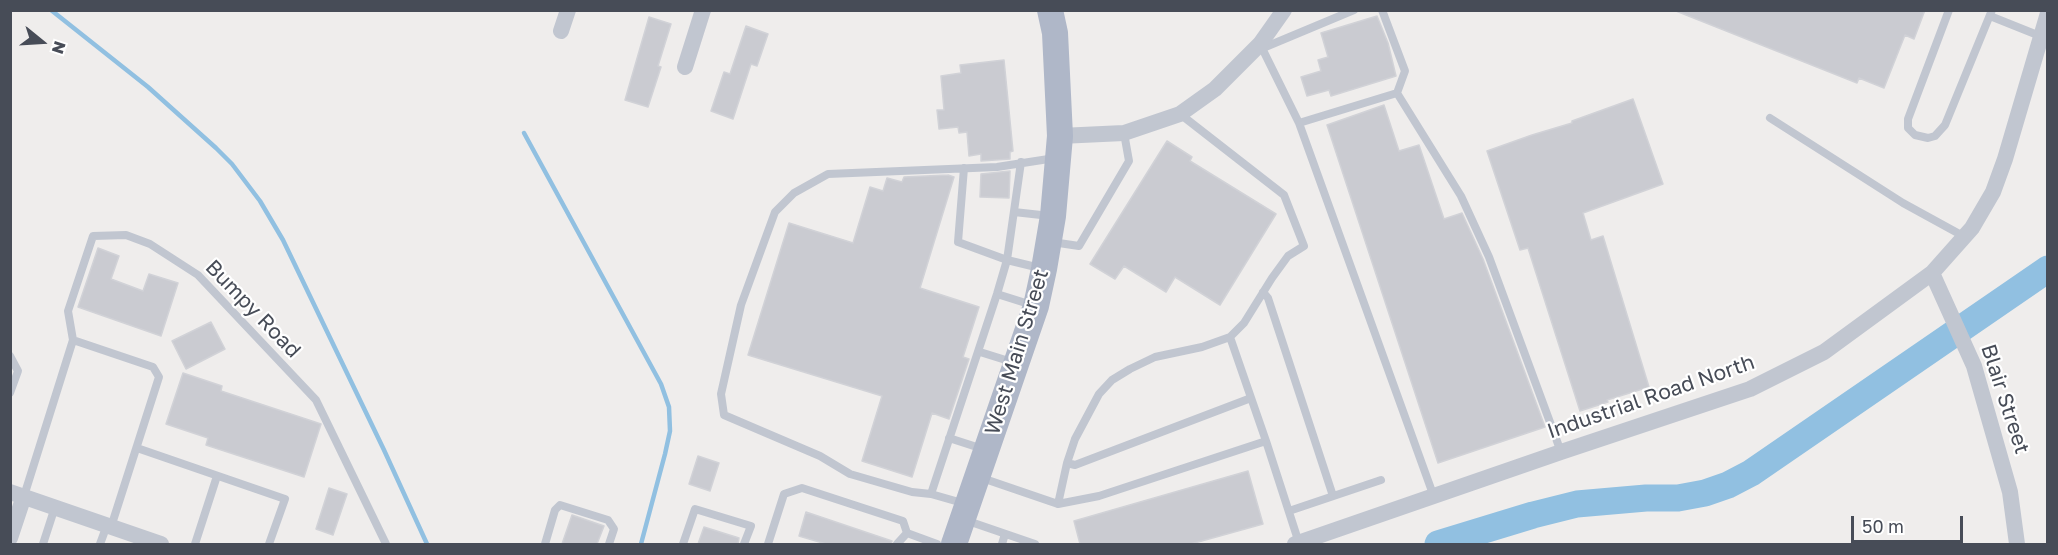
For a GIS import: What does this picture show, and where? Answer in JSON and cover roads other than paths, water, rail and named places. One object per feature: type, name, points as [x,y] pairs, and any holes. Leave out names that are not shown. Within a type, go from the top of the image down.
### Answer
[{"type":"main road","name":"West Main Street","points":[[954,544],[1036,306],[1044,269],[1053,216],[1059,147],[1054,33],[1050,10]]},
{"type":"street","points":[[561,31],[567,10]]},
{"type":"street","points":[[685,67],[703,10]]},
{"type":"street","points":[[1059,147],[1124,133],[1180,114],[1215,89],[1261,46],[1284,10]]},
{"type":"street","name":"Industrial Road North","points":[[1297,544],[1750,389],[1824,352],[1932,273],[1972,228],[1993,192],[2006,159],[2048,13]]},
{"type":"street","name":"Blair Street","points":[[1932,273],[1974,366],[2010,492],[2017,544]]},
{"type":"street","points":[[10,538],[17,494],[160,544]]},
{"type":"lane","points":[[1354,10],[1261,46],[1299,123],[1434,496]]},
{"type":"lane","points":[[1382,10],[1405,71],[1397,93]]},
{"type":"lane","points":[[1949,10],[1908,119],[1908,128],[1916,135],[1928,138],[1935,136],[1945,125],[1991,13],[2040,36]]},
{"type":"lane","points":[[1299,123],[1397,93]]},
{"type":"lane","points":[[1397,93],[1461,196],[1489,257],[1561,452]]},
{"type":"lane","points":[[1058,504],[1067,463],[1075,440],[1099,394],[1112,380],[1155,357],[1202,347],[1230,338],[1244,323],[1288,256],[1304,246],[1284,195],[1180,114]]},
{"type":"lane","points":[[1770,118],[1903,203],[1965,237]]},
{"type":"lane","points":[[1048,242],[1079,246],[1129,161],[1124,133]]},
{"type":"lane","points":[[1035,544],[1005,534],[931,494],[912,492],[850,474],[820,456],[724,415],[721,394],[741,305],[775,212],[794,193],[828,174],[997,167],[1021,162],[1059,147]]},
{"type":"lane","points":[[931,494],[998,294],[1007,260],[1021,162]]},
{"type":"lane","points":[[963,168],[958,242],[1007,260],[1044,269]]},
{"type":"lane","points":[[1014,212],[1053,216]]},
{"type":"lane","name":"Bumpy Road","points":[[17,494],[73,340],[68,311],[93,236],[126,235],[150,244],[198,275],[316,399],[386,544]]},
{"type":"lane","points":[[1263,292],[1268,298],[1333,495]]},
{"type":"lane","points":[[998,294],[1036,306]]},
{"type":"lane","points":[[1230,338],[1289,511],[1297,544]]},
{"type":"lane","points":[[73,340],[153,367],[159,377],[137,448],[109,526],[100,544]]},
{"type":"lane","points":[[980,352],[1016,363]]},
{"type":"lane","points":[[10,356],[18,371],[10,393]]},
{"type":"lane","points":[[1067,463],[1075,465],[1251,398]]},
{"type":"lane","points":[[949,438],[986,451]]},
{"type":"lane","points":[[977,477],[1058,504],[1099,496],[1266,441]]},
{"type":"lane","points":[[137,448],[285,499],[269,544]]},
{"type":"lane","points":[[195,544],[217,476]]},
{"type":"lane","points":[[1289,511],[1382,480]]},
{"type":"lane","points":[[768,544],[784,494],[802,488],[903,521],[907,534]]},
{"type":"lane","points":[[545,544],[555,510],[560,505],[608,520],[614,529],[609,544]]},
{"type":"lane","points":[[43,544],[55,507]]},
{"type":"lane","points":[[683,544],[695,509],[751,526],[744,544]]},
{"type":"lane","points":[[897,544],[907,534]]},
{"type":"lane","points":[[907,534],[937,544]]},
{"type":"lane","points":[[1002,544],[1005,534]]},
{"type":"waterway","points":[[51,10],[148,87],[216,148],[232,164],[260,201],[283,240],[427,544]]},
{"type":"waterway","points":[[524,133],[661,384],[669,407],[670,431],[641,544]]},
{"type":"waterway","points":[[1438,544],[1577,504],[1646,498],[1678,498],[1705,493],[1728,485],[1751,473],[2048,269]]}]
